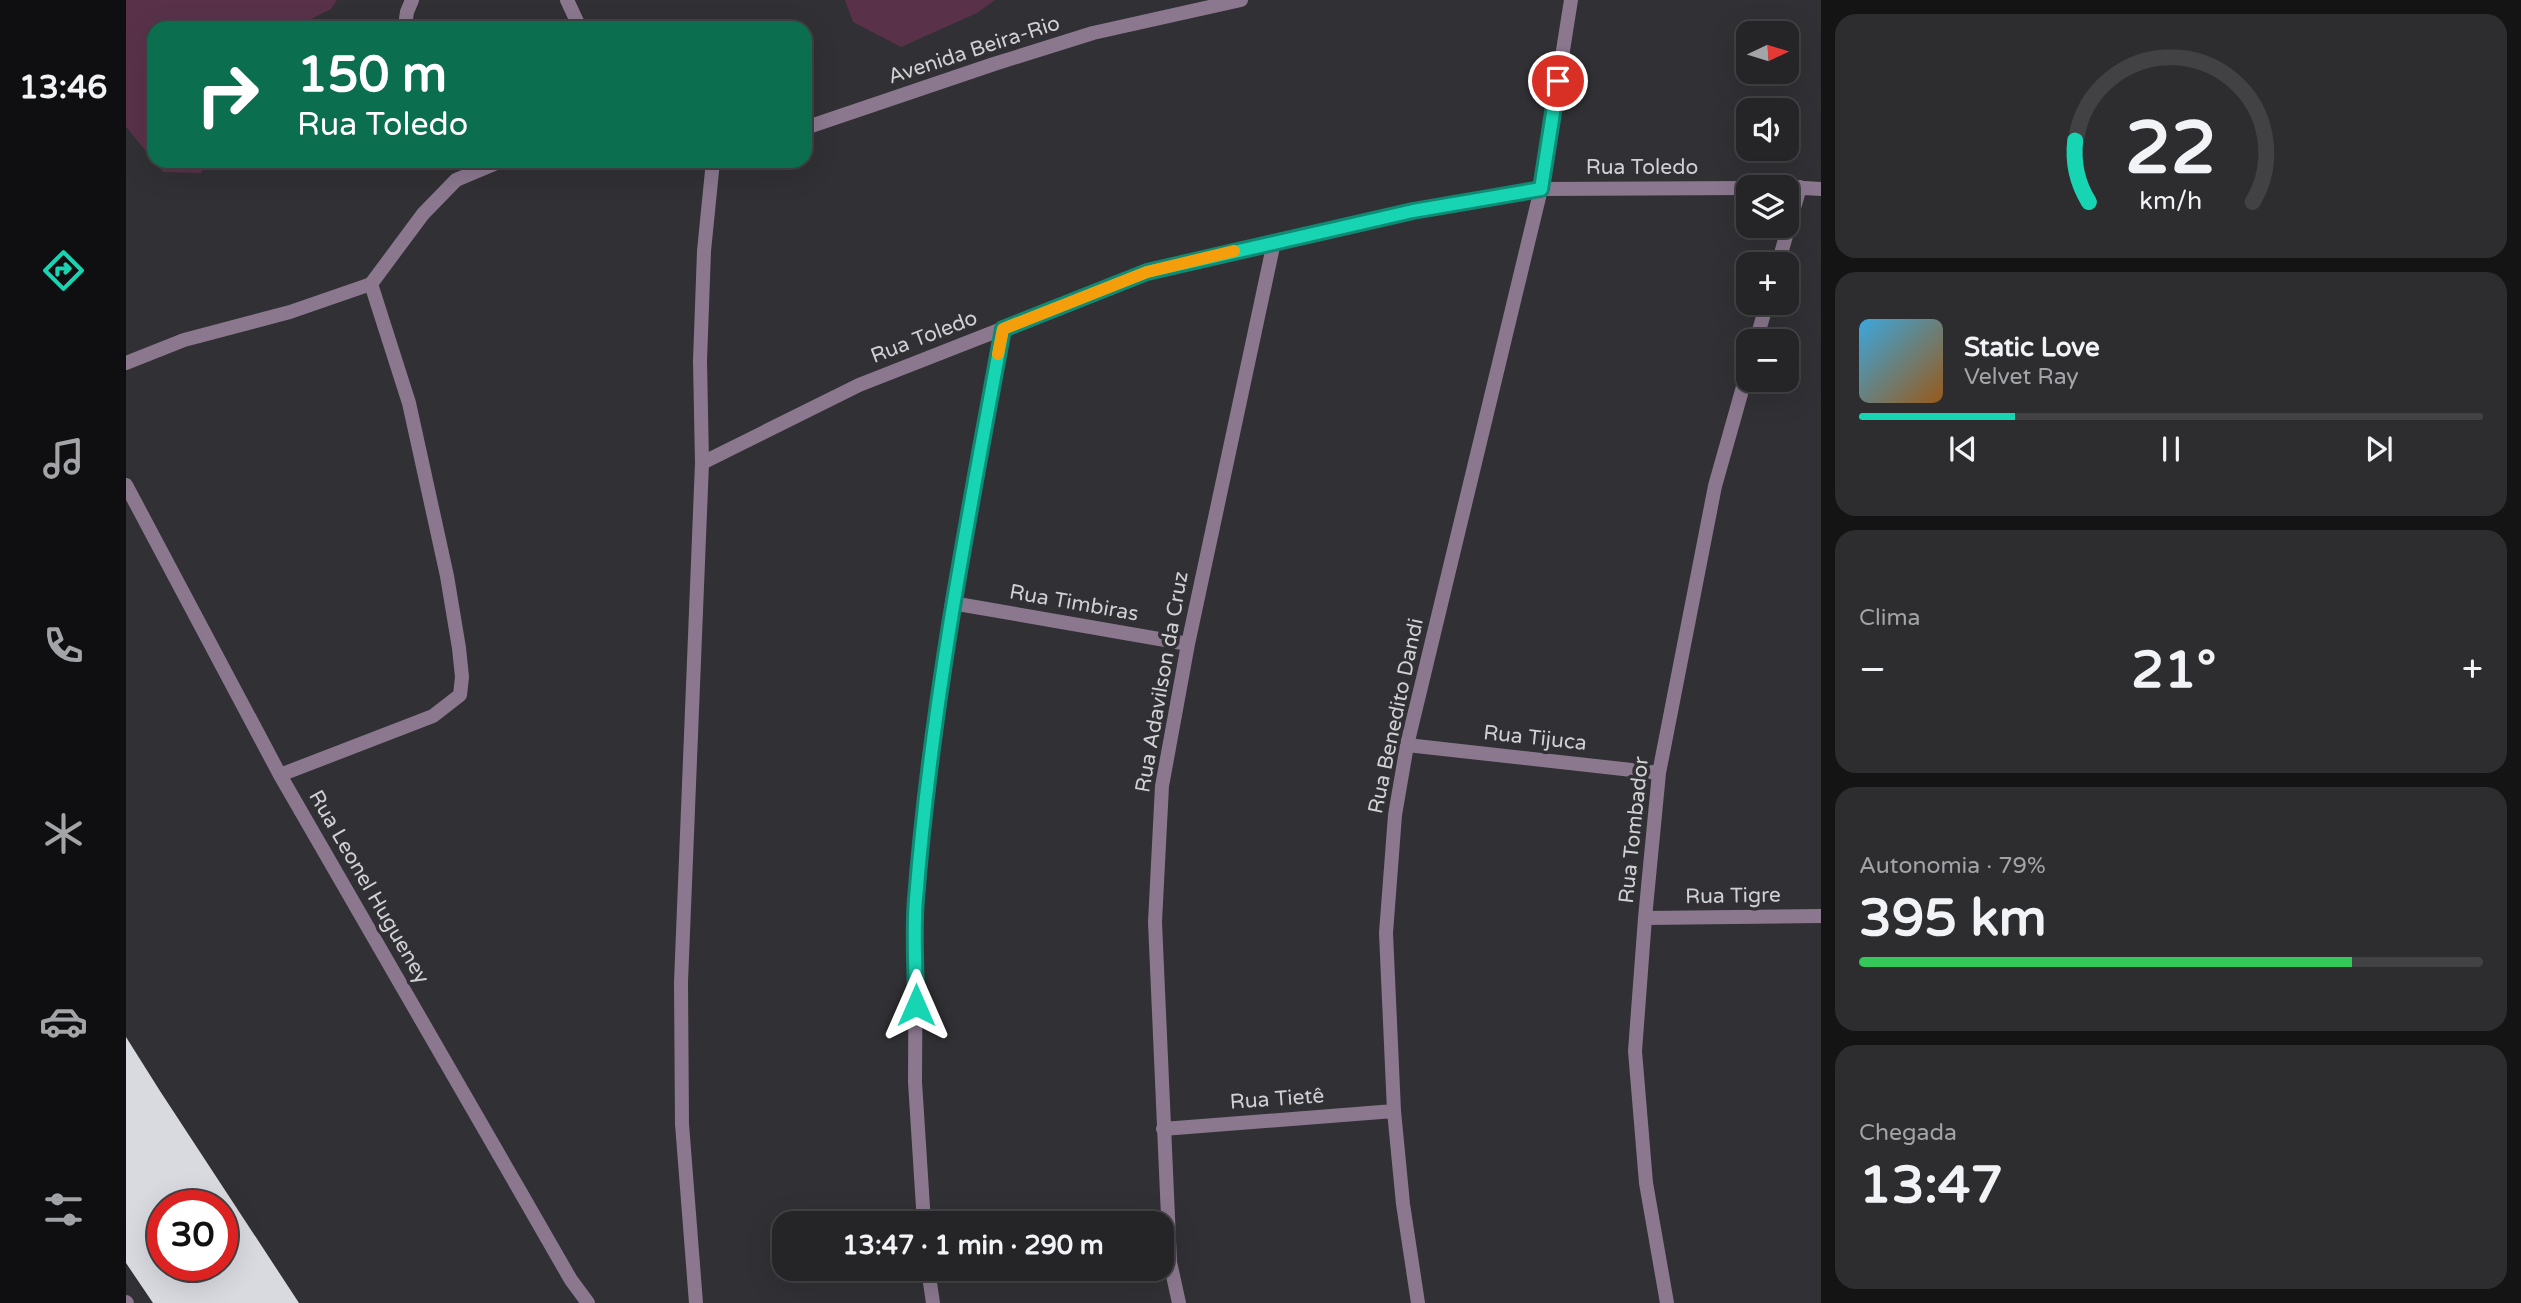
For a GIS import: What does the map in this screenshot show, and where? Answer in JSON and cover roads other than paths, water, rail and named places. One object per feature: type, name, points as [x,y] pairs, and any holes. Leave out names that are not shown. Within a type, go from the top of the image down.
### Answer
[{"type":"street","points":[[406,21],[412,0]]},
{"type":"street","points":[[567,0],[577,21]]},
{"type":"street","name":"Avenida Beira-Rio","points":[[812,126],[1093,33],[1241,0]]},
{"type":"street","name":"Rua Benedito Dandi","points":[[1418,1303],[1403,1204],[1394,1111],[1386,933],[1395,816],[1407,745],[1541,189],[1571,0]]},
{"type":"street","points":[[126,363],[184,340],[290,312],[371,284],[423,214],[456,180],[484,168]]},
{"type":"street","points":[[696,1303],[682,1124],[681,982],[702,463],[700,361],[704,251],[712,168]]},
{"type":"street","points":[[1799,187],[1821,189]]},
{"type":"street","name":"Rua Toledo","points":[[702,463],[859,384],[1147,272],[1413,211],[1541,189],[1736,188]]},
{"type":"street","name":"Rua Adavilson da Cruz","points":[[1179,1303],[1170,1262],[1163,1129],[1156,908],[1162,786],[1188,644],[1274,242]]},
{"type":"street","points":[[280,775],[433,716],[460,695],[462,677],[459,648],[444,563],[408,403],[371,284]]},
{"type":"street","points":[[922,1211],[915,1082],[916,902],[929,770],[952,603],[1003,329]]},
{"type":"street","name":"Rua Tombador","points":[[1667,1303],[1646,1183],[1635,1051],[1645,918],[1659,773],[1715,486],[1742,392]]},
{"type":"street","name":"Rua Leonel Hugueney","points":[[126,485],[280,775],[571,1280],[589,1303]]},
{"type":"street","name":"Rua Timbiras","points":[[952,603],[1188,644]]},
{"type":"street","name":"Rua Tijuca","points":[[1407,745],[1659,773]]},
{"type":"street","name":"Rua Tigre","points":[[1645,918],[1821,916]]},
{"type":"street","name":"Rua Tietê","points":[[1163,1129],[1394,1111]]},
{"type":"street","points":[[930,1281],[933,1303]]}]
